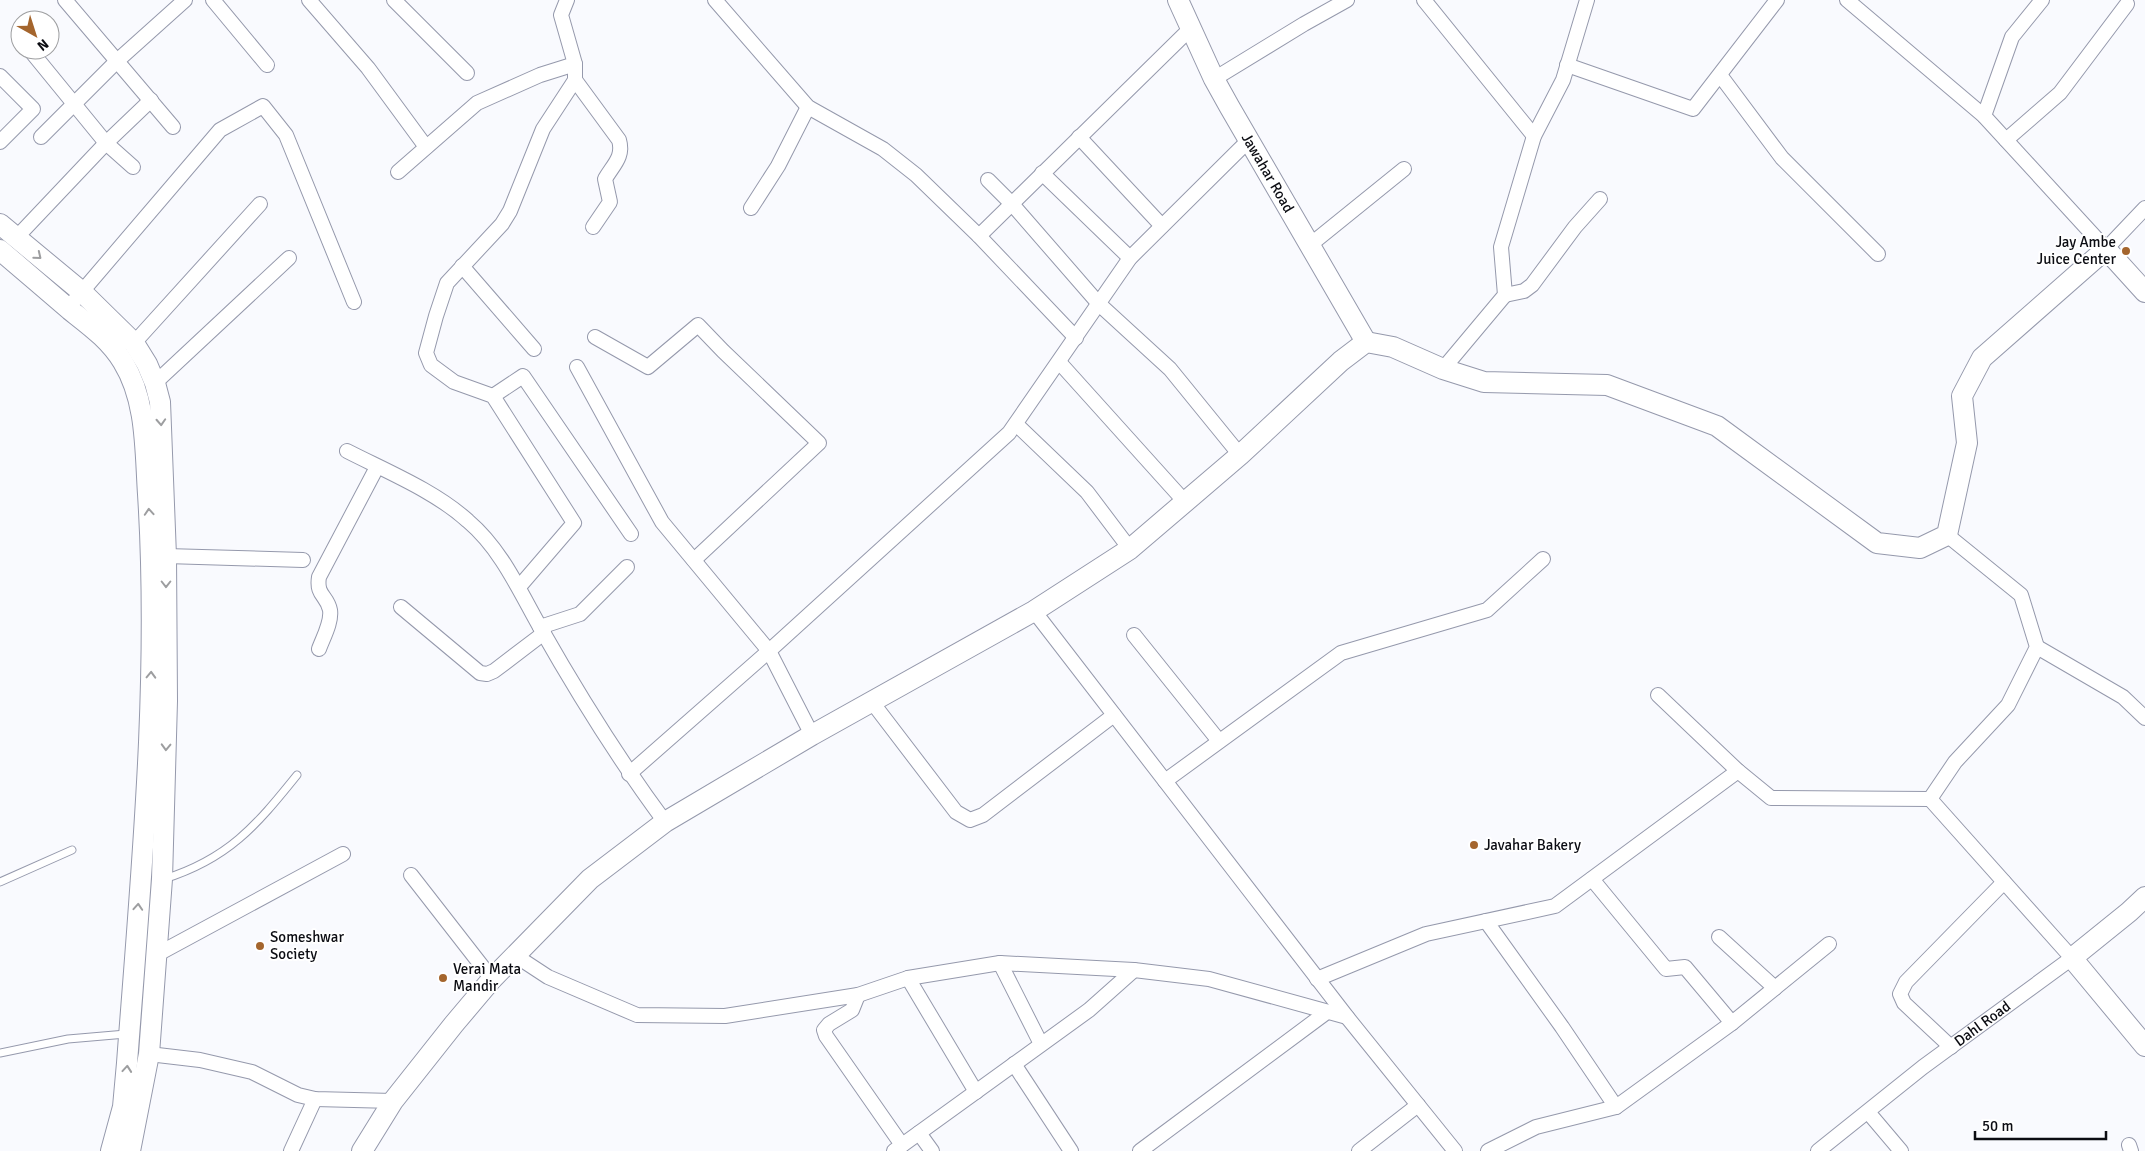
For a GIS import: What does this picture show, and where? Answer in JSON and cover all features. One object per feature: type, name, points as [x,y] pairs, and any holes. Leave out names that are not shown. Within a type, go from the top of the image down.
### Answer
[{"type":"street","points":[[65,0],[173,127]]},
{"type":"street","points":[[41,137],[117,61],[185,0]]},
{"type":"street","points":[[213,0],[267,65]]},
{"type":"street","points":[[309,0],[368,68],[426,148]]},
{"type":"street","points":[[396,0],[467,73]]},
{"type":"street","points":[[519,587],[574,523],[493,396],[454,382],[430,364],[426,353],[447,283],[502,224],[510,211],[543,129],[575,80],[575,64],[561,16],[565,0]]},
{"type":"street","points":[[715,0],[808,107],[883,149],[916,175],[979,236],[1076,338]]},
{"type":"street","name":"Jawahar Road","points":[[1178,0],[1214,79],[1248,141],[1366,342]]},
{"type":"street","points":[[1214,79],[1347,0]]},
{"type":"street","points":[[1424,0],[1534,136]]},
{"type":"street","points":[[1505,295],[1501,247],[1534,136],[1563,80],[1587,0]]},
{"type":"street","points":[[1568,64],[1694,109],[1777,0]]},
{"type":"street","points":[[1847,0],[1984,116],[2145,292]]},
{"type":"street","points":[[1984,116],[2012,36],[2042,0]]},
{"type":"street","points":[[2006,140],[2060,94],[2127,4]]},
{"type":"street","points":[[979,236],[1190,28]]},
{"type":"street","points":[[38,60],[106,142],[133,167]]},
{"type":"street","points":[[398,172],[477,104],[540,75],[575,64]]},
{"type":"street","points":[[1720,75],[1782,158],[1878,254]]},
{"type":"street","points":[[0,76],[33,109],[0,142]]},
{"type":"street","points":[[575,80],[619,140],[622,149],[619,158],[605,179],[610,202],[592,227]]},
{"type":"street","points":[[16,238],[106,142],[151,100]]},
{"type":"street","points":[[68,308],[220,130],[263,106],[286,136],[354,302]]},
{"type":"street","points":[[751,208],[778,166],[808,107]]},
{"type":"street","points":[[1079,137],[1162,226]]},
{"type":"street","points":[[629,774],[769,651],[1009,433],[1130,258],[1248,141]]},
{"type":"street","points":[[1310,245],[1404,169]]},
{"type":"street","points":[[1042,173],[1130,258]]},
{"type":"street","points":[[988,180],[1012,204],[1099,304],[1170,369],[1240,455]]},
{"type":"street","points":[[1442,370],[1505,295],[1524,291],[1532,285],[1575,227],[1600,199]]},
{"type":"street","points":[[134,343],[260,204]]},
{"type":"street","points":[[1947,535],[1968,443],[1962,396],[1982,358],[2106,249],[2145,208]]},
{"type":"street","points":[[0,224],[82,292],[134,343],[147,364],[160,402],[166,556],[159,701],[129,1034],[130,1151]]},
{"type":"street","points":[[0,250],[105,339],[123,361],[132,379],[140,403],[152,553],[159,701],[162,879],[149,1054],[131,1108],[112,1151]]},
{"type":"street","points":[[155,383],[289,258]]},
{"type":"street","points":[[462,266],[534,349]]},
{"type":"street","points":[[595,337],[648,367],[698,324],[723,351],[819,443],[694,560]]},
{"type":"street","points":[[362,1151],[393,1101],[492,979],[590,879],[665,822],[812,735],[1034,611],[1130,549],[1186,503],[1341,361],[1366,342],[1393,347],[1420,358],[1442,370],[1484,382],[1607,385],[1717,426],[1877,543],[1920,548],[1947,535]]},
{"type":"street","points":[[1059,362],[1186,503]]},
{"type":"street","points":[[577,367],[662,522],[769,651],[812,735]]},
{"type":"street","points":[[493,396],[523,376],[631,534]]},
{"type":"street","points":[[1016,424],[1087,492],[1130,549]]},
{"type":"street","points":[[346,451],[443,501],[469,521],[491,545],[519,587],[542,630],[629,774],[665,822]]},
{"type":"street","points":[[319,649],[330,618],[330,610],[318,587],[319,577],[377,466]]},
{"type":"street","points":[[1947,535],[2021,595],[2037,646],[2123,697],[2145,718]]},
{"type":"street","points":[[166,556],[303,560]]},
{"type":"street","points":[[1165,781],[1341,653],[1487,610],[1543,559]]},
{"type":"street","points":[[401,607],[480,673],[487,674],[494,671],[542,630],[580,614],[627,567]]},
{"type":"street","points":[[1034,611],[1347,1017],[1455,1151]]},
{"type":"street","points":[[1134,635],[1219,741]]},
{"type":"street","points":[[1930,799],[1955,762],[2008,705],[2037,646]]},
{"type":"street","points":[[1658,694],[1738,771],[1771,798],[1930,799],[2072,958],[2145,1046]]},
{"type":"street","points":[[872,702],[956,812],[970,820],[983,815],[1114,715]]},
{"type":"street","points":[[1318,979],[1426,934],[1555,906],[1738,771]]},
{"type":"street","points":[[156,955],[343,854]]},
{"type":"street","points":[[411,875],[492,979]]},
{"type":"street","points":[[1592,879],[1666,968],[1685,967],[1732,1023]]},
{"type":"street","points":[[1951,1047],[1904,1003],[1900,994],[1906,982],[2004,882]]},
{"type":"street","name":"Dahl Road","points":[[1818,1151],[1951,1047],[2072,958],[2129,912],[2145,896]]},
{"type":"street","points":[[1486,921],[1562,1027],[1616,1107]]},
{"type":"street","points":[[1720,937],[1776,988]]},
{"type":"street","points":[[1488,1151],[1536,1127],[1616,1107],[1732,1023],[1829,944]]},
{"type":"street","points":[[516,956],[548,977],[637,1015],[725,1016],[858,996],[908,978],[1000,963],[1134,970],[1209,979],[1347,1017]]},
{"type":"street","points":[[1000,963],[1041,1044]]},
{"type":"street","points":[[858,996],[852,1010],[829,1024],[824,1030],[898,1148],[1089,1010],[1134,970]]},
{"type":"street","points":[[908,978],[976,1092]]},
{"type":"street","points":[[1140,1151],[1327,1012]]},
{"type":"street","points":[[149,1054],[200,1060],[252,1072],[298,1095],[315,1099],[393,1101]]},
{"type":"street","points":[[1014,1064],[1071,1151]]},
{"type":"street","points":[[291,1151],[315,1099]]},
{"type":"street","points":[[1359,1151],[1418,1105]]},
{"type":"street","points":[[1868,1112],[1901,1151]]},
{"type":"street","points":[[919,1133],[932,1151]]},
{"type":"lane","points":[[162,879],[191,870],[229,848],[271,808],[297,776]]},
{"type":"lane","points":[[0,882],[72,850]]},
{"type":"lane","points":[[0,1053],[68,1039],[129,1034]]},
{"type":"place","name":"Jay Ambe Juice Center","points":[[2126,251]]},
{"type":"place","name":"Javahar Bakery","points":[[1474,845]]},
{"type":"place","name":"Someshwar Society","points":[[260,946]]},
{"type":"place","name":"Verai Mata Mandir","points":[[443,978]]}]
